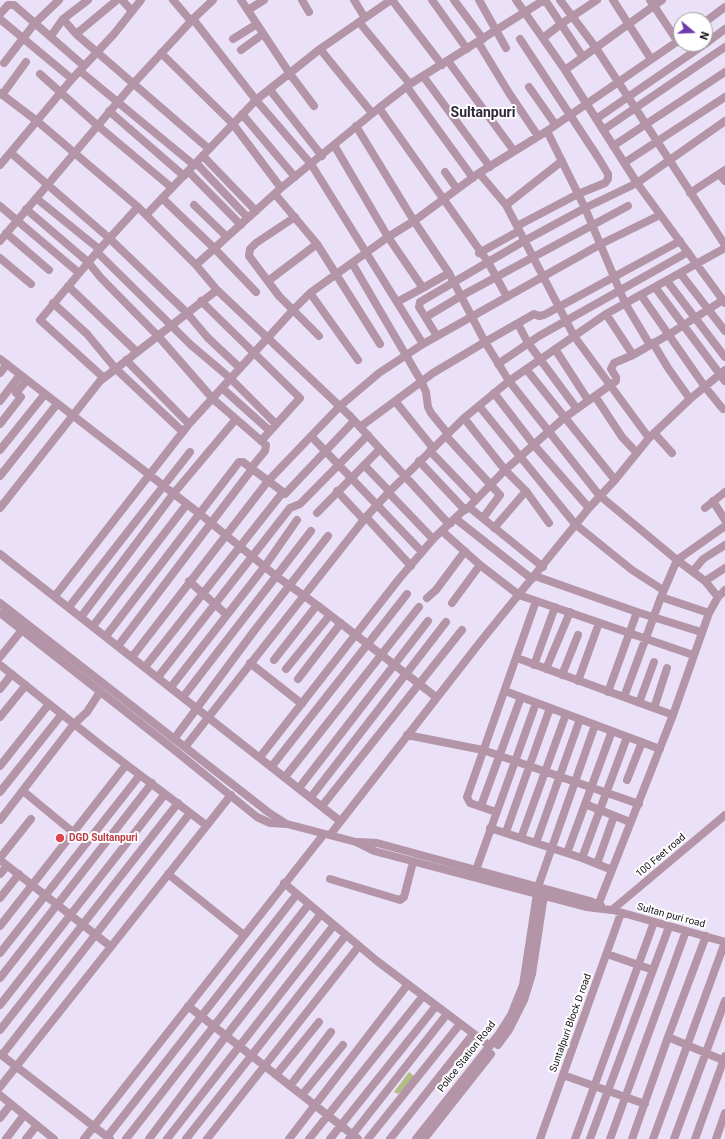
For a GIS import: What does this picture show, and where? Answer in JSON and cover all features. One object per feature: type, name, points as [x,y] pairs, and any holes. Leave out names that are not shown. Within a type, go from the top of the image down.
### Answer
[{"type":"street","points":[[4,63],[35,23],[59,0]]},
{"type":"street","points":[[51,36],[63,19],[88,0]]},
{"type":"street","points":[[76,34],[117,0]]},
{"type":"street","points":[[122,0],[132,12]]},
{"type":"street","points":[[0,165],[72,79],[98,52],[142,0]]},
{"type":"street","points":[[173,0],[192,20],[256,100],[311,164],[423,344]]},
{"type":"street","points":[[0,241],[109,111],[161,53],[213,0]]},
{"type":"street","points":[[241,0],[290,74],[314,106]]},
{"type":"street","points":[[248,10],[264,0]]},
{"type":"street","points":[[302,0],[309,12]]},
{"type":"street","points":[[354,0],[362,20],[408,86],[476,176],[506,205],[574,336],[609,385],[651,435],[672,454]]},
{"type":"street","points":[[146,215],[256,100],[320,49],[362,20],[378,4],[391,0],[445,63],[514,151]]},
{"type":"street","points":[[432,0],[467,49]]},
{"type":"street","points":[[454,0],[480,41],[509,93],[538,136]]},
{"type":"street","points":[[479,0],[506,48]]},
{"type":"street","points":[[260,756],[422,552],[504,470],[564,418],[617,378],[611,369],[612,366],[668,335],[707,309],[724,301],[637,183],[565,70],[516,0]]},
{"type":"street","points":[[196,265],[278,191],[322,156],[375,110],[423,76],[545,0],[584,57]]},
{"type":"street","points":[[185,747],[303,596],[376,506],[464,418],[508,381],[606,314],[680,274],[725,246],[596,48],[560,0]]},
{"type":"street","points":[[543,38],[572,16],[597,0]]},
{"type":"street","points":[[613,0],[627,25],[651,59]]},
{"type":"street","points":[[565,70],[627,25],[652,3],[662,0]]},
{"type":"street","points":[[721,0],[725,4]]},
{"type":"street","points":[[652,3],[673,32]]},
{"type":"street","points":[[0,14],[10,4],[51,36],[117,102],[195,164],[248,218]]},
{"type":"street","points":[[713,16],[725,7]]},
{"type":"street","points":[[0,19],[72,79]]},
{"type":"street","points":[[63,19],[76,34],[209,149]]},
{"type":"street","points":[[233,39],[256,24]]},
{"type":"street","points":[[713,38],[725,30]]},
{"type":"street","points":[[241,50],[263,34]]},
{"type":"street","points":[[479,253],[578,194],[605,183],[608,179],[608,174],[599,159],[520,39]]},
{"type":"street","points":[[55,596],[189,424],[310,293],[388,237],[414,221],[457,189],[587,104],[673,44]]},
{"type":"street","points":[[603,130],[725,46]]},
{"type":"street","points":[[320,49],[375,110],[442,200],[479,253],[488,262],[507,297]]},
{"type":"street","points":[[596,119],[693,52]]},
{"type":"street","points":[[161,53],[233,124],[295,217],[317,244],[380,344]]},
{"type":"street","points":[[26,62],[1,94],[37,121],[138,207],[196,265],[217,290],[340,406],[446,521],[453,521],[533,577],[636,612],[702,632]]},
{"type":"street","points":[[614,146],[725,72]]},
{"type":"street","points":[[40,74],[97,125],[172,188]]},
{"type":"street","points":[[423,76],[490,167]]},
{"type":"street","points":[[529,87],[555,124]]},
{"type":"street","points":[[270,90],[322,156]]},
{"type":"street","points":[[624,163],[725,97]]},
{"type":"street","points":[[109,111],[186,174],[241,225]]},
{"type":"street","points":[[242,114],[295,177]]},
{"type":"street","points":[[437,336],[418,304],[524,241],[585,208],[637,183],[670,162],[725,121]]},
{"type":"street","points":[[356,126],[414,221],[449,273],[485,342],[508,381],[599,495],[677,560],[705,580],[718,597]]},
{"type":"street","points":[[547,130],[585,208],[625,303],[651,344],[690,399]]},
{"type":"street","points":[[334,145],[344,159],[388,237],[423,288]]},
{"type":"street","points":[[11,153],[109,238],[186,312],[208,338],[240,368]]},
{"type":"street","points":[[203,156],[256,211]]},
{"type":"street","points":[[506,205],[562,161]]},
{"type":"street","points":[[445,172],[457,189]]},
{"type":"street","points":[[690,193],[722,172],[725,181]]},
{"type":"street","points":[[36,198],[98,250],[171,325],[230,378],[276,424]]},
{"type":"street","points":[[162,198],[214,248],[256,292]]},
{"type":"street","points":[[194,205],[227,237]]},
{"type":"street","points":[[426,317],[495,277],[628,206]]},
{"type":"street","points":[[104,378],[41,322],[40,318],[98,250],[138,207]]},
{"type":"street","points":[[1,209],[17,220],[79,274]]},
{"type":"street","points":[[26,209],[88,262],[101,278],[158,336],[213,399],[266,445],[267,448],[118,646]]},
{"type":"street","points":[[132,657],[189,581],[268,481],[340,406],[380,373],[423,344],[601,244],[660,215]]},
{"type":"street","points":[[295,217],[256,243],[248,252],[249,256],[279,296],[294,309],[319,336]]},
{"type":"street","points":[[6,233],[49,270]]},
{"type":"street","points":[[145,667],[284,493],[325,450],[357,424],[485,342],[534,314],[541,316],[559,307],[680,241]]},
{"type":"street","points":[[268,281],[317,244]]},
{"type":"street","points":[[498,364],[528,343],[688,252]]},
{"type":"street","points":[[0,258],[31,284]]},
{"type":"street","points":[[352,263],[421,382],[426,392],[428,407],[447,435],[500,495],[482,518]]},
{"type":"street","points":[[397,302],[449,273]]},
{"type":"street","points":[[680,274],[725,331]]},
{"type":"street","points":[[667,281],[725,358]]},
{"type":"street","points":[[68,286],[137,352]]},
{"type":"street","points":[[84,1139],[284,883],[340,820],[599,495],[615,480],[651,435],[690,399],[723,375],[655,287]]},
{"type":"street","points":[[0,508],[104,378],[186,312],[217,290]]},
{"type":"street","points":[[310,293],[358,360]]},
{"type":"street","points":[[641,295],[705,387],[723,409]]},
{"type":"street","points":[[201,301],[253,354],[300,398],[261,441]]},
{"type":"street","points":[[53,303],[87,334],[116,368],[183,432]]},
{"type":"street","points":[[606,314],[633,355]]},
{"type":"street","points":[[518,324],[528,343],[577,409]]},
{"type":"street","points":[[555,349],[591,398],[636,452]]},
{"type":"street","points":[[0,359],[212,523],[276,576],[317,605],[436,698]]},
{"type":"street","points":[[126,360],[189,424]]},
{"type":"street","points":[[0,373],[7,364]]},
{"type":"street","points":[[526,369],[615,480]]},
{"type":"street","points":[[0,401],[23,377]]},
{"type":"street","points":[[0,424],[21,397],[16,393],[23,377]]},
{"type":"street","points":[[222,388],[270,431]]},
{"type":"street","points":[[494,393],[534,445],[589,508]]},
{"type":"street","points":[[0,450],[45,394]]},
{"type":"street","points":[[395,401],[432,450],[476,499]]},
{"type":"street","points":[[0,476],[58,404]]},
{"type":"street","points":[[479,406],[575,524],[662,593],[709,614]]},
{"type":"street","points":[[464,418],[504,470],[526,491],[549,523]]},
{"type":"street","points":[[81,617],[174,494],[236,419]]},
{"type":"street","points":[[158,677],[293,505],[300,504],[368,435]]},
{"type":"street","points":[[311,436],[376,506],[422,552]]},
{"type":"street","points":[[317,513],[380,449]]},
{"type":"street","points":[[68,607],[190,452]]},
{"type":"street","points":[[106,636],[239,462],[243,462],[284,493],[293,505]]},
{"type":"street","points":[[420,462],[466,509],[482,518],[543,567]]},
{"type":"street","points":[[364,466],[434,539]]},
{"type":"street","points":[[337,491],[411,566]]},
{"type":"street","points":[[494,528],[526,491]]},
{"type":"street","points":[[705,508],[725,492]]},
{"type":"street","points":[[713,502],[725,520]]},
{"type":"street","points":[[92,626],[187,504]]},
{"type":"street","points":[[171,687],[264,566],[297,520]]},
{"type":"street","points":[[624,697],[662,593],[677,560],[725,526]]},
{"type":"street","points":[[183,697],[310,531]]},
{"type":"street","points":[[442,532],[480,565],[519,595],[693,655]]},
{"type":"street","points":[[174,739],[328,536]]},
{"type":"street","points":[[693,571],[703,559],[725,544]]},
{"type":"street","points":[[427,598],[436,590],[465,551]]},
{"type":"street","points":[[0,554],[340,820]]},
{"type":"street","points":[[452,603],[480,565]]},
{"type":"street","points":[[705,580],[725,568]]},
{"type":"street","points":[[189,581],[227,615]]},
{"type":"street","points":[[597,906],[630,822],[639,804],[709,614],[718,597],[725,590]]},
{"type":"street","points":[[272,766],[369,645],[407,594]]},
{"type":"street","points":[[496,812],[470,803],[467,797],[536,601]]},
{"type":"street","points":[[0,604],[268,812],[287,824]]},
{"type":"street","points":[[274,660],[317,605]]},
{"type":"street","points":[[285,777],[419,606]]},
{"type":"street","points":[[534,665],[554,607]]},
{"type":"street","points":[[546,669],[570,612]]},
{"type":"street","points":[[608,692],[636,612]]},
{"type":"street","points":[[0,613],[257,817],[270,822],[287,824],[356,842],[377,843],[476,870],[541,891]]},
{"type":"street","points":[[286,669],[330,615]]},
{"type":"street","points":[[299,788],[428,621]]},
{"type":"street","points":[[311,797],[446,622]]},
{"type":"street","points":[[578,681],[599,623]]},
{"type":"street","points":[[298,679],[341,624]]},
{"type":"street","points":[[0,657],[22,630]]},
{"type":"street","points":[[322,806],[462,630]]},
{"type":"street","points":[[562,675],[578,636]]},
{"type":"street","points":[[517,658],[673,715]]},
{"type":"street","points":[[639,703],[654,662]]},
{"type":"street","points":[[250,663],[302,704]]},
{"type":"street","points":[[0,665],[126,765],[206,825]]},
{"type":"street","points":[[654,708],[667,668]]},
{"type":"street","points":[[0,689],[12,674]]},
{"type":"street","points":[[0,717],[26,685]]},
{"type":"street","points":[[505,691],[660,749]]},
{"type":"street","points":[[0,820],[74,724],[87,712],[100,692]]},
{"type":"street","points":[[481,806],[521,698]]},
{"type":"street","points":[[476,870],[536,703]]},
{"type":"street","points":[[0,766],[49,704]]},
{"type":"street","points":[[506,832],[550,708]]},
{"type":"street","points":[[0,792],[62,714]]},
{"type":"street","points":[[520,838],[566,714]]},
{"type":"street","points":[[536,843],[580,719]]},
{"type":"street","points":[[541,891],[551,847],[595,725]]},
{"type":"street","points":[[567,853],[612,731]]},
{"type":"street","points":[[407,735],[483,750],[639,804]]},
{"type":"street","points":[[582,858],[627,736]]},
{"type":"street","points":[[627,780],[642,742]]},
{"type":"street","points":[[0,926],[126,765]]},
{"type":"street","points":[[0,953],[140,775]]},
{"type":"street","points":[[0,978],[152,783]]},
{"type":"street","points":[[23,791],[74,833]]},
{"type":"street","points":[[0,1005],[69,914],[165,794]]},
{"type":"street","points":[[0,1088],[110,946],[231,795]]},
{"type":"street","points":[[0,1030],[178,803]]},
{"type":"street","points":[[585,804],[630,822]]},
{"type":"street","points":[[190,813],[1,1055],[108,1138],[201,1016],[298,894]]},
{"type":"street","name":"100 Feet road","points":[[610,910],[725,815]]},
{"type":"street","points":[[597,864],[614,816]]},
{"type":"street","points":[[31,819],[0,859],[110,946]]},
{"type":"street","points":[[490,828],[551,847],[612,870]]},
{"type":"street","points":[[356,842],[374,851],[413,862],[541,891]]},
{"type":"street","points":[[330,879],[400,900],[404,897],[413,862]]},
{"type":"street","points":[[0,874],[7,866]]},
{"type":"street","points":[[0,898],[19,874]]},
{"type":"street","points":[[168,874],[244,935]]},
{"type":"street","points":[[284,883],[359,946],[490,1046]]},
{"type":"street","name":"Sultan puri road","points":[[541,891],[590,901],[597,906],[610,910],[725,942]]},
{"type":"street","name":"Police Station Road","points":[[416,1139],[490,1046],[511,1015],[523,985],[541,891]]},
{"type":"street","name":"Police Station Road","points":[[424,1139],[510,1030],[524,1000],[532,974],[541,891]]},
{"type":"street","points":[[126,1139],[309,904]]},
{"type":"street","name":"Suntalpuri Block D road","points":[[540,1139],[621,913]]},
{"type":"street","points":[[149,1139],[226,1036],[321,914]]},
{"type":"street","points":[[575,1139],[654,922]]},
{"type":"street","points":[[167,1139],[238,1046],[334,925]]},
{"type":"street","points":[[590,1139],[668,927]]},
{"type":"street","points":[[610,1139],[686,931]]},
{"type":"street","points":[[186,1139],[250,1055],[346,935]]},
{"type":"street","points":[[632,1139],[706,936]]},
{"type":"street","points":[[653,1139],[725,942]]},
{"type":"street","points":[[207,1139],[359,946]]},
{"type":"street","points":[[607,954],[653,970]]},
{"type":"street","points":[[289,1139],[408,984]]},
{"type":"street","points":[[310,1139],[423,996]]},
{"type":"street","points":[[674,1139],[725,1001]]},
{"type":"street","points":[[188,1006],[328,1115],[353,1138],[447,1014]]},
{"type":"street","points":[[330,1139],[436,1006]]},
{"type":"street","points":[[276,1075],[320,1022]]},
{"type":"street","points":[[368,1139],[460,1024]]},
{"type":"street","points":[[290,1086],[331,1032]]},
{"type":"street","points":[[390,1139],[473,1034]]},
{"type":"street","points":[[668,1037],[724,1059],[694,1139]]},
{"type":"street","points":[[302,1096],[343,1045]]},
{"type":"street","points":[[562,1075],[645,1104]]},
{"type":"street","points":[[0,1095],[37,1125],[49,1137]]},
{"type":"street","points":[[0,1118],[11,1104]]},
{"type":"street","points":[[716,1139],[725,1113]]},
{"type":"street","points":[[6,1139],[24,1115]]},
{"type":"street","points":[[26,1139],[37,1125]]},
{"type":"green space","points":[[409,1072],[417,1078],[398,1094],[394,1092]]},
{"type":"place","name":"DGD Sultanpuri","points":[[60,838]]},
{"type":"district","name":"Sultanpuri","points":[[483,113]]}]
